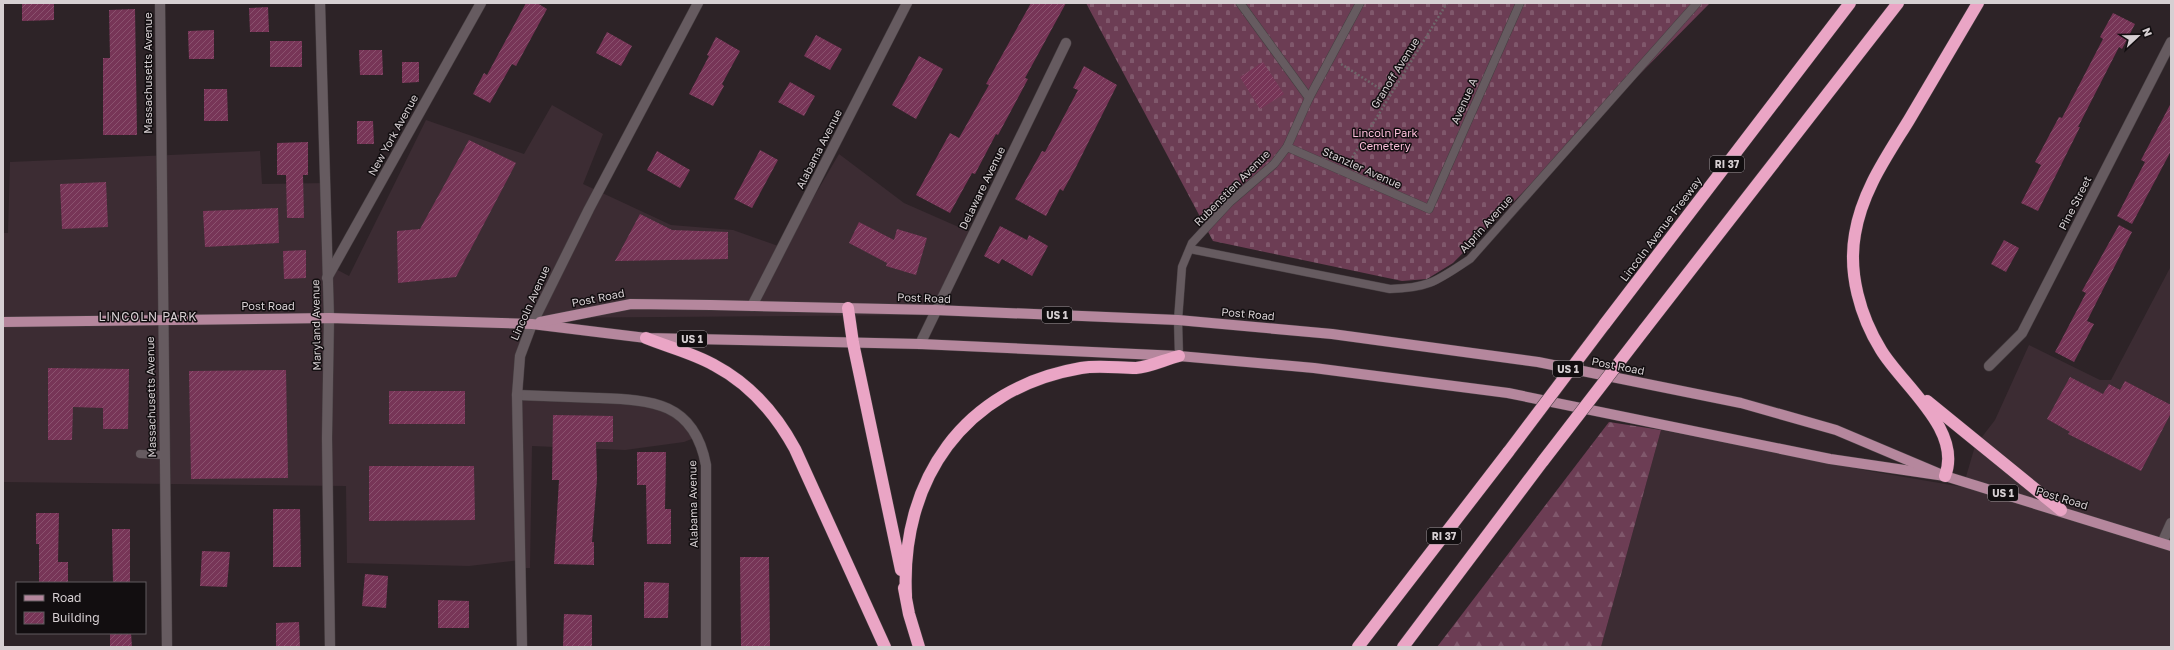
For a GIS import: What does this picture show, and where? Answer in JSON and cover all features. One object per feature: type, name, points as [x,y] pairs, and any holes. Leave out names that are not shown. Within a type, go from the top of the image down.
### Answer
[{"type":"highway","name":"Lincoln Avenue Freeway","points":[[1358,647],[1850,3]]},
{"type":"highway","points":[[1403,647],[1543,461],[1898,3]]},
{"type":"highway","points":[[1945,476],[1948,468],[1948,455],[1942,434],[1930,412],[1907,386],[1881,350],[1866,319],[1856,286],[1854,251],[1855,235],[1863,204],[1877,174],[1978,3]]},
{"type":"highway","points":[[848,308],[853,343],[909,614],[919,647]]},
{"type":"highway","points":[[646,338],[713,364],[729,374],[755,395],[778,421],[795,449],[885,647]]},
{"type":"highway","points":[[906,596],[906,554],[914,510],[932,470],[957,433],[972,418],[1007,394],[1043,378],[1082,368],[1138,368],[1179,356]]},
{"type":"highway","points":[[1907,386],[2061,510]]},
{"type":"main road","name":"Post Road","points":[[532,324],[631,304],[935,310],[1178,320],[1332,334],[1538,362],[1741,403],[1836,430],[1945,476],[2061,510],[2166,544]]},
{"type":"main road","name":"Post Road","points":[[3,322],[329,318],[532,324],[646,338],[920,344],[1179,356],[1314,368],[1508,393],[1830,459],[1945,476]]},
{"type":"street","name":"Massachusetts Avenue","points":[[160,3],[163,455],[167,647]]},
{"type":"street","name":"Maryland Avenue","points":[[320,3],[329,318],[327,438],[330,647]]},
{"type":"street","name":"New York Avenue","points":[[327,278],[480,3]]},
{"type":"street","name":"Lincoln Avenue","points":[[522,647],[517,395],[520,356],[532,324],[589,209],[698,3]]},
{"type":"street","name":"Alabama Avenue","points":[[752,306],[907,3]]},
{"type":"street","name":"Pine Street","points":[[1989,366],[2022,333],[2171,42]]},
{"type":"street","name":"Delaware Avenue","points":[[920,344],[935,310],[1066,43]]},
{"type":"street","name":"Alabama Avenue","points":[[517,395],[638,400],[660,405],[677,413],[690,425],[702,445],[706,465],[706,647]]},
{"type":"street","points":[[2166,544],[2171,523]]},
{"type":"lane","points":[[1240,3],[1309,98]]},
{"type":"lane","name":"Rubenstien Avenue","points":[[1179,356],[1178,320],[1182,267],[1192,243],[1230,202],[1274,164],[1287,147],[1309,98],[1360,3]]},
{"type":"lane","name":"Avenue A","points":[[1429,209],[1520,3]]},
{"type":"lane","name":"Alprin Avenue","points":[[1190,249],[1390,289],[1412,288],[1432,283],[1470,260],[1697,3]]},
{"type":"lane","name":"Stanzler Avenue","points":[[1287,147],[1429,209]]},
{"type":"lane","points":[[140,454],[163,455]]},
{"type":"path","name":"Granoff Avenue","points":[[1343,171],[1447,3]]},
{"type":"path","points":[[1331,57],[1390,95]]},
{"type":"shaded area","points":[[552,105],[603,134],[583,184],[671,225],[733,230],[784,248],[839,154],[904,203],[970,232],[933,313],[923,315],[524,318],[521,400],[651,401],[683,423],[694,438],[684,442],[625,450],[532,446],[530,568],[525,568],[520,560],[469,566],[347,563],[346,486],[3,482],[3,233],[8,233],[10,162],[260,151],[262,184],[329,183],[332,267],[349,276],[426,120],[524,154]]},
{"type":"shaded area","points":[[2171,266],[2171,647],[1601,647],[1661,430],[1869,471],[1963,487],[1975,446],[1995,420],[2029,345],[2100,380],[2111,380]]},
{"type":"green space","name":"Lincoln Park Cemetery","points":[[1086,3],[1710,3],[1453,263],[1427,279],[1402,281],[1213,241]]},
{"type":"green space","points":[[1609,422],[1661,430],[1601,647],[1437,647]]},
{"type":"building","points":[[22,3],[54,3],[54,20],[22,21]]},
{"type":"building","points":[[526,3],[537,3],[547,9],[516,66],[512,64],[490,103],[473,94],[484,73],[487,75]]},
{"type":"building","points":[[1031,3],[1066,3],[1025,78],[1028,79],[998,135],[996,134],[975,174],[972,173],[950,213],[916,195],[950,133],[959,138],[989,85],[986,84]]},
{"type":"building","points":[[268,7],[269,32],[250,32],[249,8]]},
{"type":"building","points":[[135,9],[137,135],[103,135],[103,58],[110,58],[109,10]]},
{"type":"building","points":[[2113,13],[2135,24],[2122,49],[2119,47],[2078,127],[2080,127],[2038,211],[2021,203],[2041,165],[2035,162],[2059,117],[2062,118],[2103,39],[2100,37]]},
{"type":"building","points":[[214,30],[214,59],[189,59],[188,31]]},
{"type":"building","points":[[607,32],[632,46],[621,66],[596,53]]},
{"type":"building","points":[[816,35],[842,49],[830,70],[804,56]]},
{"type":"building","points":[[716,37],[740,51],[722,84],[724,86],[713,106],[689,94],[709,56],[707,55]]},
{"type":"building","points":[[270,41],[302,41],[302,67],[270,67]]},
{"type":"building","points":[[359,50],[382,50],[383,75],[360,75]]},
{"type":"building","points":[[919,56],[943,69],[916,119],[892,105]]},
{"type":"building","points":[[402,62],[419,62],[419,82],[402,83]]},
{"type":"building","points":[[1263,62],[1284,94],[1260,109],[1240,77]]},
{"type":"building","points":[[1084,66],[1117,85],[1075,169],[1063,191],[1060,189],[1046,216],[1015,199],[1042,151],[1045,152],[1078,90],[1073,88]]},
{"type":"building","points":[[790,82],[815,96],[804,116],[778,102]]},
{"type":"building","points":[[204,89],[227,89],[228,121],[204,121]]},
{"type":"building","points":[[2171,103],[2171,151],[2132,224],[2117,216],[2145,162],[2141,160]]},
{"type":"building","points":[[357,121],[373,121],[374,144],[357,144]]},
{"type":"building","points":[[469,140],[516,163],[456,277],[398,283],[397,231],[420,229]]},
{"type":"building","points":[[308,142],[308,175],[303,175],[304,218],[287,218],[286,175],[277,175],[277,143]]},
{"type":"building","points":[[760,150],[778,160],[752,208],[734,199]]},
{"type":"building","points":[[657,151],[690,170],[680,188],[647,170]]},
{"type":"building","points":[[106,182],[108,227],[62,229],[60,184]]},
{"type":"building","points":[[278,208],[279,243],[205,247],[203,211]]},
{"type":"building","points":[[640,214],[672,230],[728,232],[728,259],[615,261]]},
{"type":"building","points":[[859,222],[894,240],[897,229],[927,238],[916,275],[886,266],[887,263],[849,243]]},
{"type":"building","points":[[2119,225],[2132,232],[2087,321],[2094,324],[2074,362],[2055,352],[2086,293],[2082,291]]},
{"type":"building","points":[[1000,226],[1027,240],[1029,235],[1048,246],[1032,276],[1002,259],[999,264],[984,256]]},
{"type":"building","points":[[2004,240],[2019,248],[2006,272],[1991,264]]},
{"type":"building","points":[[306,250],[306,278],[284,279],[283,251]]},
{"type":"building","points":[[48,368],[129,369],[128,429],[103,429],[103,408],[73,407],[72,440],[48,440]]},
{"type":"building","points":[[286,370],[288,478],[191,479],[189,371]]},
{"type":"building","points":[[2070,377],[2103,394],[2109,384],[2120,390],[2125,381],[2171,405],[2171,413],[2141,471],[2068,434],[2070,432],[2047,419]]},
{"type":"building","points":[[389,391],[465,391],[465,424],[389,424]]},
{"type":"building","points":[[553,415],[613,416],[613,442],[596,442],[597,479],[592,542],[594,542],[594,565],[554,564],[559,480],[552,480]]},
{"type":"building","points":[[637,452],[666,452],[665,509],[671,509],[671,544],[647,544],[646,485],[637,485]]},
{"type":"building","points":[[369,466],[474,466],[475,520],[369,521]]},
{"type":"building","points":[[273,509],[300,509],[301,567],[273,567]]},
{"type":"building","points":[[36,513],[59,513],[58,562],[68,562],[68,582],[39,582],[39,544],[36,544]]},
{"type":"building","points":[[112,529],[130,529],[130,582],[113,582]]},
{"type":"building","points":[[202,551],[230,552],[227,587],[200,586]]},
{"type":"building","points":[[740,557],[769,557],[770,647],[741,647]]},
{"type":"building","points":[[365,574],[388,576],[386,608],[362,606]]},
{"type":"building","points":[[644,582],[669,583],[668,618],[644,618]]},
{"type":"building","points":[[438,600],[469,601],[469,628],[438,628]]},
{"type":"building","points":[[564,614],[592,615],[592,647],[563,647]]},
{"type":"building","points":[[299,622],[300,647],[276,647],[276,623]]},
{"type":"building","points":[[110,634],[131,634],[132,647],[110,647]]},
{"type":"district","name":"LINCOLN PARK","points":[[148,317]]}]
